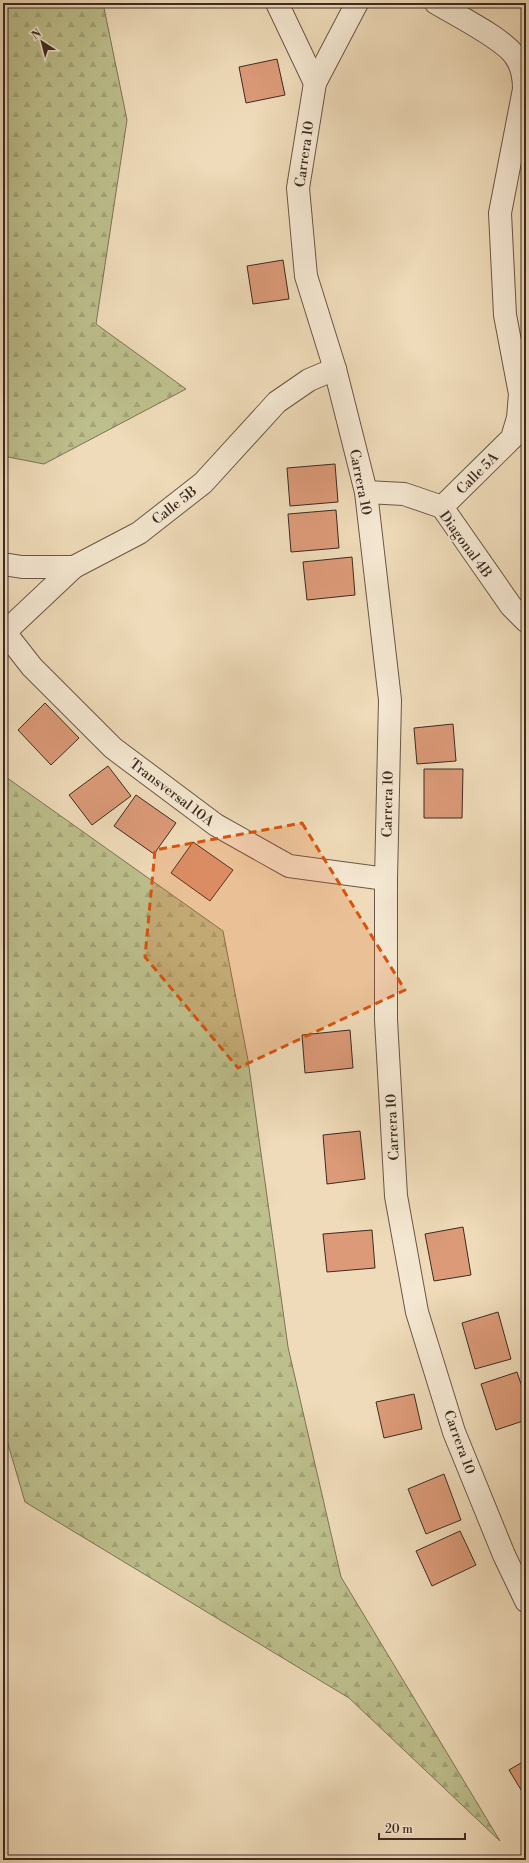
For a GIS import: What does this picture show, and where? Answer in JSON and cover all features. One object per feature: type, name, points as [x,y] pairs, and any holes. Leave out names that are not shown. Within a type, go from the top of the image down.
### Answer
[{"type":"street","points":[[277,3],[315,84]]},
{"type":"street","name":"Carrera 10","points":[[357,3],[315,84],[298,188],[306,276],[335,369],[366,492],[390,700],[386,878],[386,1020],[396,1196],[418,1312],[454,1432],[504,1555],[526,1601]]},
{"type":"street","name":"Calle 5A","points":[[436,3],[506,46],[515,56],[524,79],[523,94],[500,213],[505,315],[520,394],[518,418],[512,438],[442,508]]},
{"type":"street","name":"Calle 5B","points":[[4,631],[74,567],[139,533],[203,483],[277,402],[308,380],[335,369]]},
{"type":"street","name":"Diagonal 4B","points":[[366,492],[404,494],[442,508],[511,606],[526,621]]},
{"type":"street","points":[[3,564],[22,567],[74,567]]},
{"type":"street","name":"Transversal 10A","points":[[4,631],[32,667],[113,748],[216,825],[289,866],[386,878]]},
{"type":"highlighted area","points":[[302,823],[405,990],[238,1068],[145,957],[155,850]]},
{"type":"green space","points":[[3,3],[103,3],[127,120],[96,324],[186,389],[44,464],[3,456]]},
{"type":"green space","points":[[3,775],[223,931],[248,1060],[288,1347],[341,1577],[500,1841],[349,1698],[25,1502],[3,1427]]},
{"type":"building","points":[[277,59],[285,95],[246,103],[239,67]]},
{"type":"building","points":[[283,260],[289,299],[253,304],[247,266]]},
{"type":"building","points":[[335,464],[338,502],[290,506],[287,468]]},
{"type":"building","points":[[336,510],[339,548],[291,552],[288,514]]},
{"type":"building","points":[[352,557],[355,595],[307,600],[303,562]]},
{"type":"building","points":[[45,703],[79,738],[51,765],[18,730]]},
{"type":"building","points":[[453,724],[456,761],[417,764],[414,728]]},
{"type":"building","points":[[108,766],[131,796],[92,825],[69,795]]},
{"type":"building","points":[[424,769],[463,769],[462,818],[424,818]]},
{"type":"building","points":[[136,795],[176,823],[154,854],[114,826]]},
{"type":"building","points":[[193,842],[233,870],[210,901],[171,873]]},
{"type":"building","points":[[350,1030],[353,1068],[305,1073],[302,1035]]},
{"type":"building","points":[[360,1131],[365,1179],[327,1184],[323,1135]]},
{"type":"building","points":[[463,1227],[471,1275],[434,1281],[425,1234]]},
{"type":"building","points":[[372,1230],[375,1268],[327,1272],[323,1234]]},
{"type":"building","points":[[498,1312],[511,1359],[475,1369],[462,1323]]},
{"type":"building","points":[[517,1372],[526,1399],[526,1420],[496,1430],[481,1384]]},
{"type":"building","points":[[414,1394],[422,1429],[384,1438],[376,1402]]},
{"type":"building","points":[[444,1474],[461,1520],[426,1534],[408,1489]]},
{"type":"building","points":[[526,1504],[526,1518],[521,1507]]},
{"type":"building","points":[[460,1531],[476,1565],[432,1586],[416,1551]]},
{"type":"building","points":[[526,1760],[526,1798],[509,1770]]}]
